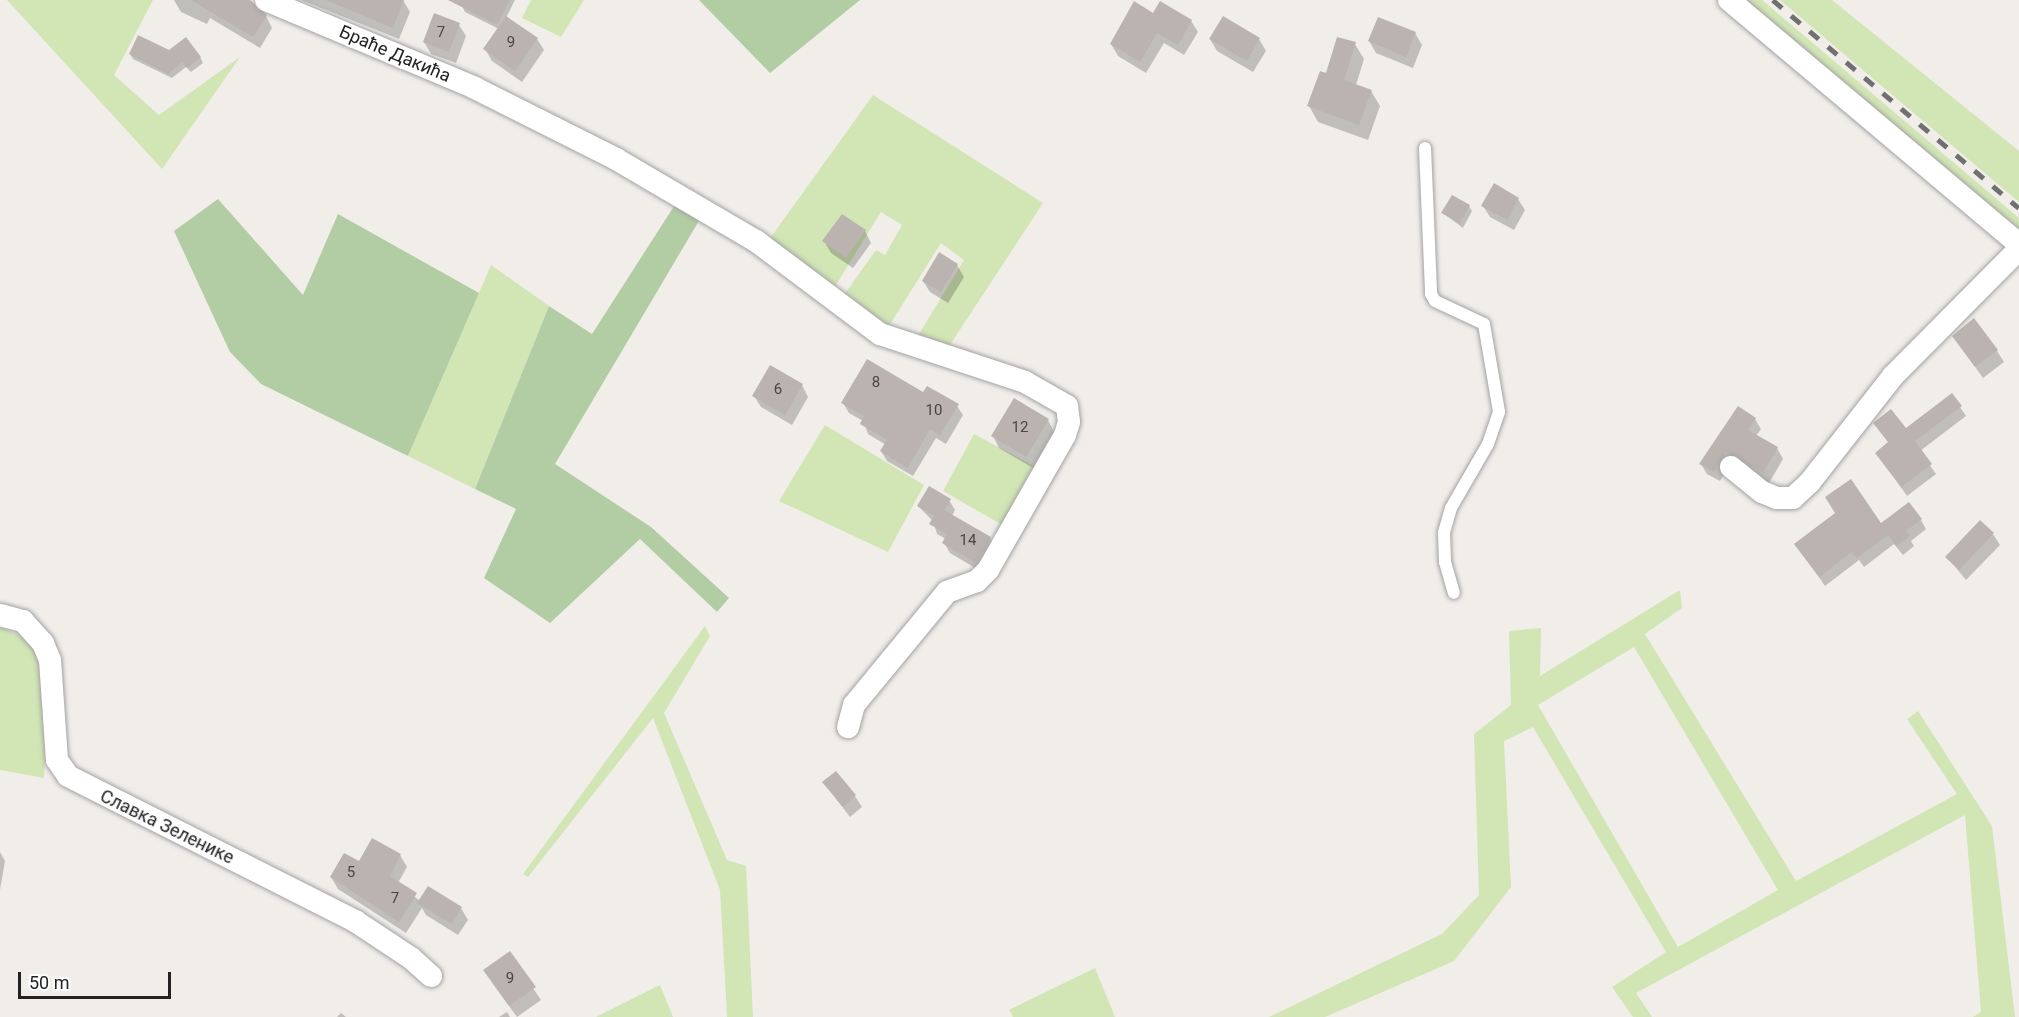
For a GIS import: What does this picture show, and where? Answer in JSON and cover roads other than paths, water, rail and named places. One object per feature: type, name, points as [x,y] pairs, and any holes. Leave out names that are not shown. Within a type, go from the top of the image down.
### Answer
[{"type":"street","name":"Браће Дакића","points":[[266,0],[395,52],[523,112],[728,223],[880,334],[1025,382],[1067,406],[1069,422],[1065,435],[988,570],[976,581],[947,592],[854,705],[848,727]]},
{"type":"street","points":[[1729,0],[2019,244]]},
{"type":"street","points":[[1731,467],[1762,492],[1778,498],[1793,498],[1810,482],[1893,376],[2019,249]]},
{"type":"street","name":"Славка Зеленике","points":[[0,615],[23,621],[43,643],[50,660],[57,760],[68,776],[355,921],[411,958],[431,976]]},
{"type":"lane","points":[[1425,148],[1431,294],[1435,301],[1484,324],[1499,412],[1488,444],[1451,508],[1444,533],[1445,562],[1454,594]]},
{"type":"railway","points":[[1773,0],[2019,208]]}]
